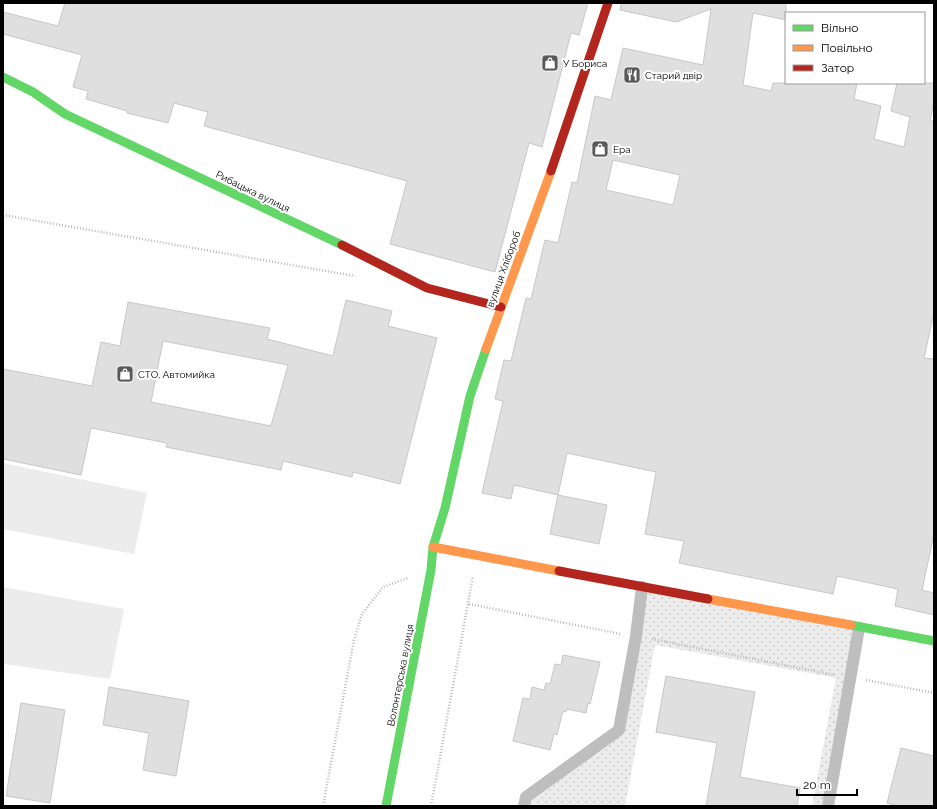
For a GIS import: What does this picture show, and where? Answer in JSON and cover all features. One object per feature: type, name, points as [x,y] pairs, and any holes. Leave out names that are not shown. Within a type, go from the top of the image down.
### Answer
[{"type":"street","name":"вулиця Хлібороб","points":[[433,548],[445,508],[470,396],[554,162],[608,3]]},
{"type":"street","name":"Рибацька вулиця","points":[[3,77],[33,92],[65,114],[343,246],[427,288],[501,307]]},
{"type":"street","points":[[433,548],[934,641]]},
{"type":"street","name":"Волонтерська вулиця","points":[[386,806],[431,570],[433,548]]},
{"type":"lane","points":[[524,806],[526,797],[619,730],[636,636],[642,587]]},
{"type":"lane","points":[[828,806],[859,628]]},
{"type":"path","points":[[3,215],[356,277]]},
{"type":"path","points":[[431,806],[469,604],[476,556]]},
{"type":"path","points":[[323,806],[354,640],[362,614],[383,586],[431,570]]},
{"type":"path","points":[[469,604],[934,694]]},
{"type":"shaded area","points":[[3,463],[147,493],[134,554],[3,529]]},
{"type":"shaded area","points":[[3,587],[124,609],[110,679],[3,664]]},
{"type":"shaded area","points":[[642,587],[859,628],[828,806],[812,806],[836,678],[655,645],[625,806],[524,806],[619,730]]},
{"type":"building","points":[[65,3],[588,3],[579,35],[571,33],[542,147],[529,143],[495,272],[390,244],[407,181],[204,126],[208,112],[174,103],[168,123],[127,113],[127,111],[86,99],[88,91],[73,87],[82,55],[3,34],[3,12],[58,26]]},
{"type":"building","points":[[621,3],[786,3],[785,20],[753,13],[743,85],[771,91],[773,83],[857,84],[854,99],[881,106],[874,139],[904,147],[910,117],[891,111],[897,84],[934,83],[934,102],[930,121],[934,121],[934,312],[924,358],[934,359],[934,534],[922,590],[934,593],[934,615],[895,606],[898,589],[837,576],[833,594],[679,563],[684,541],[645,534],[656,472],[567,453],[558,495],[514,485],[511,499],[482,493],[503,401],[495,399],[504,360],[511,361],[526,298],[531,299],[545,240],[558,243],[572,182],[577,183],[595,96],[611,100],[623,48],[703,65],[711,9],[676,22],[620,10]],"holes":[[[613,160],[680,175],[673,205],[606,190]]]},
{"type":"building","points":[[346,300],[392,311],[388,326],[437,338],[400,484],[353,472],[352,477],[283,461],[281,470],[166,447],[167,443],[91,428],[81,475],[3,459],[3,369],[92,386],[101,342],[120,346],[128,302],[270,328],[267,339],[333,356]],"holes":[[[163,341],[288,365],[271,426],[151,402]]]},
{"type":"building","points":[[558,495],[607,505],[599,544],[550,534]]},
{"type":"building","points":[[563,655],[600,662],[590,704],[588,703],[586,713],[567,709],[566,712],[563,711],[557,735],[554,734],[550,750],[513,741],[523,698],[530,699],[532,687],[544,690],[546,683],[550,684],[555,664],[561,665]]},
{"type":"building","points":[[666,676],[755,692],[740,777],[800,788],[797,806],[706,806],[717,743],[656,732]]},
{"type":"building","points":[[109,687],[189,701],[176,776],[143,770],[149,733],[103,725]]},
{"type":"building","points":[[21,703],[65,710],[50,803],[6,796]]},
{"type":"building","points":[[901,748],[934,756],[934,806],[898,806],[887,803]]},
{"type":"traffic: fast","points":[[3,77],[33,92],[65,114],[342,245]]},
{"type":"traffic: fast","points":[[386,806],[431,570],[433,547],[445,508],[470,396],[486,349]]},
{"type":"traffic: fast","points":[[851,625],[934,641]]},
{"type":"traffic: slow","points":[[486,349],[551,171]]},
{"type":"traffic: slow","points":[[433,547],[559,571]]},
{"type":"traffic: slow","points":[[708,599],[851,625]]},
{"type":"traffic: jam","points":[[551,171],[608,3]]},
{"type":"traffic: jam","points":[[342,245],[427,288],[501,307]]},
{"type":"traffic: jam","points":[[559,571],[708,599]]},
{"type":"place","name":"У Бориса","points":[[550,63]]},
{"type":"place","name":"Старий двір","points":[[632,75]]},
{"type":"place","name":"Ера","points":[[600,149]]},
{"type":"place","name":"СТО, Автомийка","points":[[125,374]]}]
